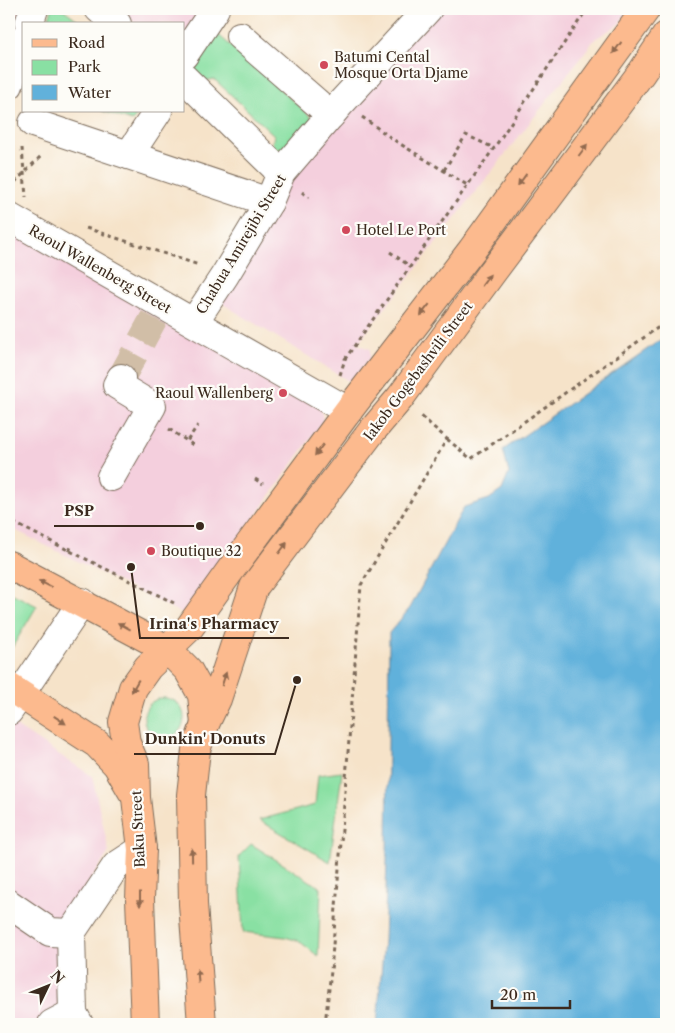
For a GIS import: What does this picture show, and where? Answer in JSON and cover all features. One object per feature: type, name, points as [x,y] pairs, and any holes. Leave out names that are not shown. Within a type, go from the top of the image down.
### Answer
[{"type":"main road","points":[[167,649],[189,628],[348,411],[472,250],[646,9]]},
{"type":"main road","name":"Iakob Gogebashvili Street","points":[[205,724],[217,700],[254,587],[366,439],[400,398],[642,72],[666,36]]},
{"type":"main road","points":[[9,565],[82,602],[167,649],[188,670],[202,694],[205,724],[196,750],[191,796],[193,904],[202,1024]]},
{"type":"main road","name":"Baku Street","points":[[145,1024],[140,899],[142,848],[134,764],[126,742],[123,722],[132,688],[148,667],[167,649]]},
{"type":"main road","points":[[12,697],[97,744],[117,765],[136,798]]},
{"type":"street","points":[[30,22],[34,9]]},
{"type":"street","points":[[99,9],[115,22]]},
{"type":"street","points":[[185,54],[215,9]]},
{"type":"street","name":"Chabua Amirejibi Street","points":[[194,322],[231,273],[269,202],[281,173],[336,109],[428,9]]},
{"type":"street","points":[[240,36],[336,109]]},
{"type":"street","points":[[9,86],[22,45]]},
{"type":"street","points":[[185,79],[281,173]]},
{"type":"street","points":[[129,155],[157,112]]},
{"type":"street","points":[[38,133],[129,155],[269,202]]},
{"type":"street","name":"Raoul Wallenberg Street","points":[[17,208],[158,311],[194,322],[348,411]]},
{"type":"street","points":[[111,477],[152,406],[117,385],[120,378]]},
{"type":"street","points":[[12,697],[82,602]]},
{"type":"street","points":[[68,1021],[71,933],[116,866],[142,848]]},
{"type":"street","points":[[9,904],[50,932],[71,933]]},
{"type":"path","points":[[336,109],[468,184]]},
{"type":"path","points":[[9,188],[25,172],[50,146],[38,133],[25,172],[17,208]]},
{"type":"path","points":[[444,170],[466,135],[494,148]]},
{"type":"path","points":[[81,226],[231,273]]},
{"type":"path","points":[[390,252],[411,267]]},
{"type":"path","points":[[417,414],[471,459],[666,322]]},
{"type":"path","points":[[193,445],[187,441],[198,425]]},
{"type":"path","points":[[324,1024],[331,971],[361,585],[447,439]]},
{"type":"path","points":[[69,551],[72,545]]},
{"type":"shaded area","points":[[9,9],[23,9],[9,51]]},
{"type":"shaded area","points":[[118,9],[206,9],[185,40],[185,22],[134,22]]},
{"type":"shaded area","points":[[433,9],[629,9],[619,24],[595,39],[357,344],[370,349],[370,358],[352,383],[223,304],[221,285],[278,191]]},
{"type":"shaded area","points":[[9,230],[321,408],[323,421],[185,615],[9,527]]},
{"type":"shaded area","points":[[11,723],[92,776],[109,852],[65,919],[71,1024],[9,1024],[9,726]]},
{"type":"green space","points":[[52,9],[63,9],[80,22],[48,22]]},
{"type":"green space","points":[[214,31],[318,123],[294,151],[281,151],[272,145],[274,135],[214,79],[204,81],[192,70],[193,61]]},
{"type":"green space","points":[[105,112],[140,112],[132,121]]},
{"type":"green space","points":[[9,592],[37,606],[10,651],[9,650]]},
{"type":"green space","points":[[160,698],[168,698],[175,701],[181,707],[184,718],[181,729],[175,735],[168,738],[160,738],[153,735],[147,729],[144,722],[144,714],[147,707],[153,701]]},
{"type":"green space","points":[[342,772],[330,862],[259,820],[315,805],[318,775]]},
{"type":"green space","points":[[251,844],[321,888],[318,956],[299,941],[285,937],[243,932],[239,856]]},
{"type":"water","points":[[666,336],[666,1024],[377,1024],[384,940],[387,861],[389,633],[410,608],[464,507],[489,499],[502,490],[509,473],[503,450]]},
{"type":"tunnel","points":[[121,378],[154,318]]},
{"type":"place","name":"Batumi Cental Mosque Orta Djame","points":[[324,65]]},
{"type":"place","name":"Hotel Le Port","points":[[346,230]]},
{"type":"place","name":"Raoul Wallenberg","points":[[283,393]]},
{"type":"place","name":"PSP","points":[[200,526]]},
{"type":"place","name":"Boutique 32","points":[[151,551]]},
{"type":"place","name":"Irina's Pharmacy","points":[[131,567]]},
{"type":"place","name":"Dunkin' Donuts","points":[[297,680]]}]
